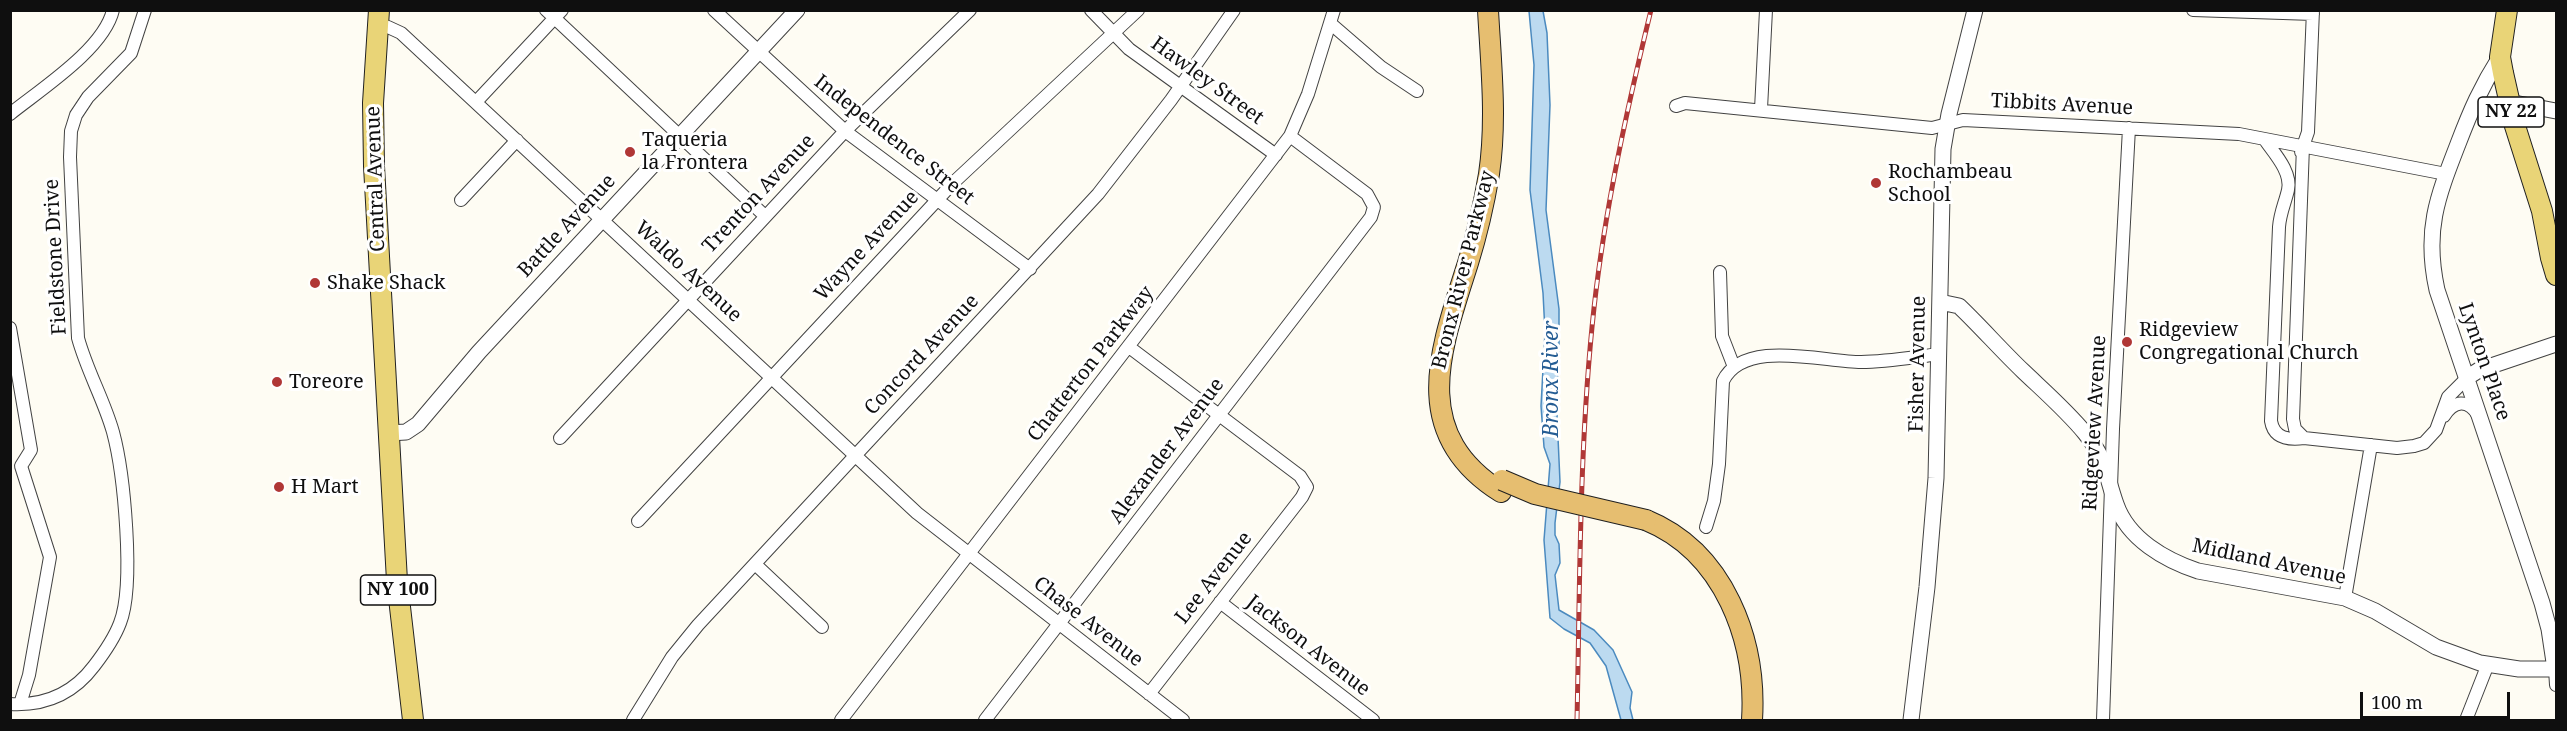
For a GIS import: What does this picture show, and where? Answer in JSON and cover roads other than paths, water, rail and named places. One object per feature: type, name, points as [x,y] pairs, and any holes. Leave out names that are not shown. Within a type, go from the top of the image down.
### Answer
[{"type":"highway","name":"Bronx River Parkway","points":[[1488,10],[1493,113],[1490,165],[1474,242],[1441,353],[1438,389],[1442,416],[1456,448],[1474,471],[1502,486],[1671,532],[1693,548],[1711,568],[1736,616],[1747,651],[1751,677],[1752,720]]},
{"type":"highway","name":"Bronx River Parkway","points":[[1500,10],[1505,112],[1502,166],[1485,244],[1454,346],[1449,380],[1452,406],[1464,438],[1502,486]]},
{"type":"highway","name":"Bronx River Parkway","points":[[1645,525],[1688,560],[1718,603],[1731,635],[1737,661],[1741,694],[1740,720]]},
{"type":"main road","name":"NY 22","points":[[2506,10],[2500,57],[2509,102],[2542,211],[2556,275]]},
{"type":"main road","name":"Central Avenue","points":[[378,18],[372,124],[392,491],[401,620],[413,720]]},
{"type":"main road","name":"NY 22","points":[[2542,211],[2556,240]]},
{"type":"street","points":[[10,114],[93,47],[104,32],[113,10]]},
{"type":"street","name":"Fieldstone Drive","points":[[15,704],[35,705],[56,698],[87,674],[108,648],[121,622],[127,592],[128,557],[117,452],[106,409],[84,361],[78,338],[70,157],[71,131],[76,115],[88,97],[131,53],[145,10]]},
{"type":"street","name":"Independence Street","points":[[714,10],[845,131],[1030,269]]},
{"type":"street","name":"Battle Avenue","points":[[389,433],[406,432],[418,424],[479,352],[797,10]]},
{"type":"street","name":"Trenton Avenue","points":[[560,438],[845,131],[970,10]]},
{"type":"street","name":"Hawley Street","points":[[1091,10],[1113,34],[1181,87],[1276,155]]},
{"type":"street","name":"Wayne Avenue","points":[[638,521],[937,199],[1138,10]]},
{"type":"street","name":"Concord Avenue","points":[[633,720],[681,645],[1098,194],[1181,87],[1234,10]]},
{"type":"street","name":"Chatterton Parkway","points":[[841,720],[1290,136],[1308,94],[1334,10]]},
{"type":"street","points":[[1761,109],[1766,10]]},
{"type":"street","name":"Fisher Avenue","points":[[1911,720],[1933,524],[1940,354],[1943,157],[1947,124],[1975,10]]},
{"type":"street","points":[[2193,10],[2313,12],[2308,132],[2281,209],[2279,227],[2271,421],[2277,435],[2291,439],[2414,446],[2430,438],[2451,407],[2460,402],[2474,408],[2481,420]]},
{"type":"street","points":[[476,102],[554,13],[765,216]]},
{"type":"street","name":"Waldo Avenue","points":[[378,18],[388,27],[401,33],[917,513],[969,554]]},
{"type":"street","points":[[1330,23],[1381,67],[1417,91]]},
{"type":"street","name":"Lynton Place","points":[[2500,57],[2479,91],[2446,174],[2434,213],[2431,258],[2437,290],[2542,603],[2549,629],[2556,674]]},
{"type":"street","points":[[2509,102],[2556,111]]},
{"type":"street","name":"Tibbits Avenue","points":[[1676,106],[1685,103],[1761,109],[1932,128],[1963,120],[2239,134],[2446,174]]},
{"type":"street","name":"Ridgeview Avenue","points":[[2103,720],[2111,487],[2129,128]]},
{"type":"street","name":"Alexander Avenue","points":[[985,720],[1373,212],[1373,202],[1363,190],[1290,136]]},
{"type":"street","points":[[461,200],[517,140]]},
{"type":"street","points":[[2265,140],[2287,175],[2289,189]]},
{"type":"street","points":[[2303,146],[2293,419],[2295,429],[2304,438]]},
{"type":"street","points":[[1720,272],[1722,336],[1734,367]]},
{"type":"street","name":"Midland Avenue","points":[[1941,302],[1959,306],[2081,428],[2106,464],[2116,507],[2128,526],[2146,545],[2178,565],[2198,571],[2345,598],[2375,611],[2436,648],[2488,664],[2556,674]]},
{"type":"street","points":[[10,328],[31,450],[21,466],[10,475]]},
{"type":"street","points":[[2440,422],[2448,397],[2478,370],[2556,344]]},
{"type":"street","points":[[1129,347],[1219,414]]},
{"type":"street","points":[[1706,527],[1714,501],[1719,464],[1723,381],[1734,367],[1752,358],[1776,355],[1860,362],[1940,354]]},
{"type":"street","name":"Lee Avenue","points":[[1149,694],[1302,497],[1306,484],[1300,476],[1219,414]]},
{"type":"street","points":[[2345,598],[2371,445]]},
{"type":"street","points":[[15,704],[29,675],[50,557],[21,466]]},
{"type":"street","name":"Chase Avenue","points":[[969,554],[1183,720]]},
{"type":"street","points":[[755,564],[822,627]]},
{"type":"street","name":"Jackson Avenue","points":[[1220,602],[1373,720]]},
{"type":"street","points":[[2466,720],[2488,664]]},
{"type":"water","name":"Bronx River","points":[[1529,11],[1543,11],[1547,33],[1550,105],[1546,210],[1559,309],[1559,361],[1556,393],[1560,482],[1555,535],[1559,544],[1560,563],[1555,575],[1559,610],[1594,630],[1613,650],[1632,692],[1630,708],[1633,720],[1621,720],[1606,666],[1590,643],[1564,629],[1550,618],[1544,540],[1550,464],[1544,447],[1541,406],[1545,332],[1543,293],[1530,190],[1534,65]]},
{"type":"railway","points":[[1577,720],[1585,411],[1594,308],[1604,233],[1618,159],[1651,10]]},
{"type":"place","name":"Taqueria la Frontera","points":[[630,152]]},
{"type":"place","name":"Rochambeau School","points":[[1876,183]]},
{"type":"place","name":"Shake Shack","points":[[315,283]]},
{"type":"place","name":"Ridgeview Congregational Church","points":[[2127,342]]},
{"type":"place","name":"Toreore","points":[[277,382]]},
{"type":"place","name":"H Mart","points":[[279,487]]}]
